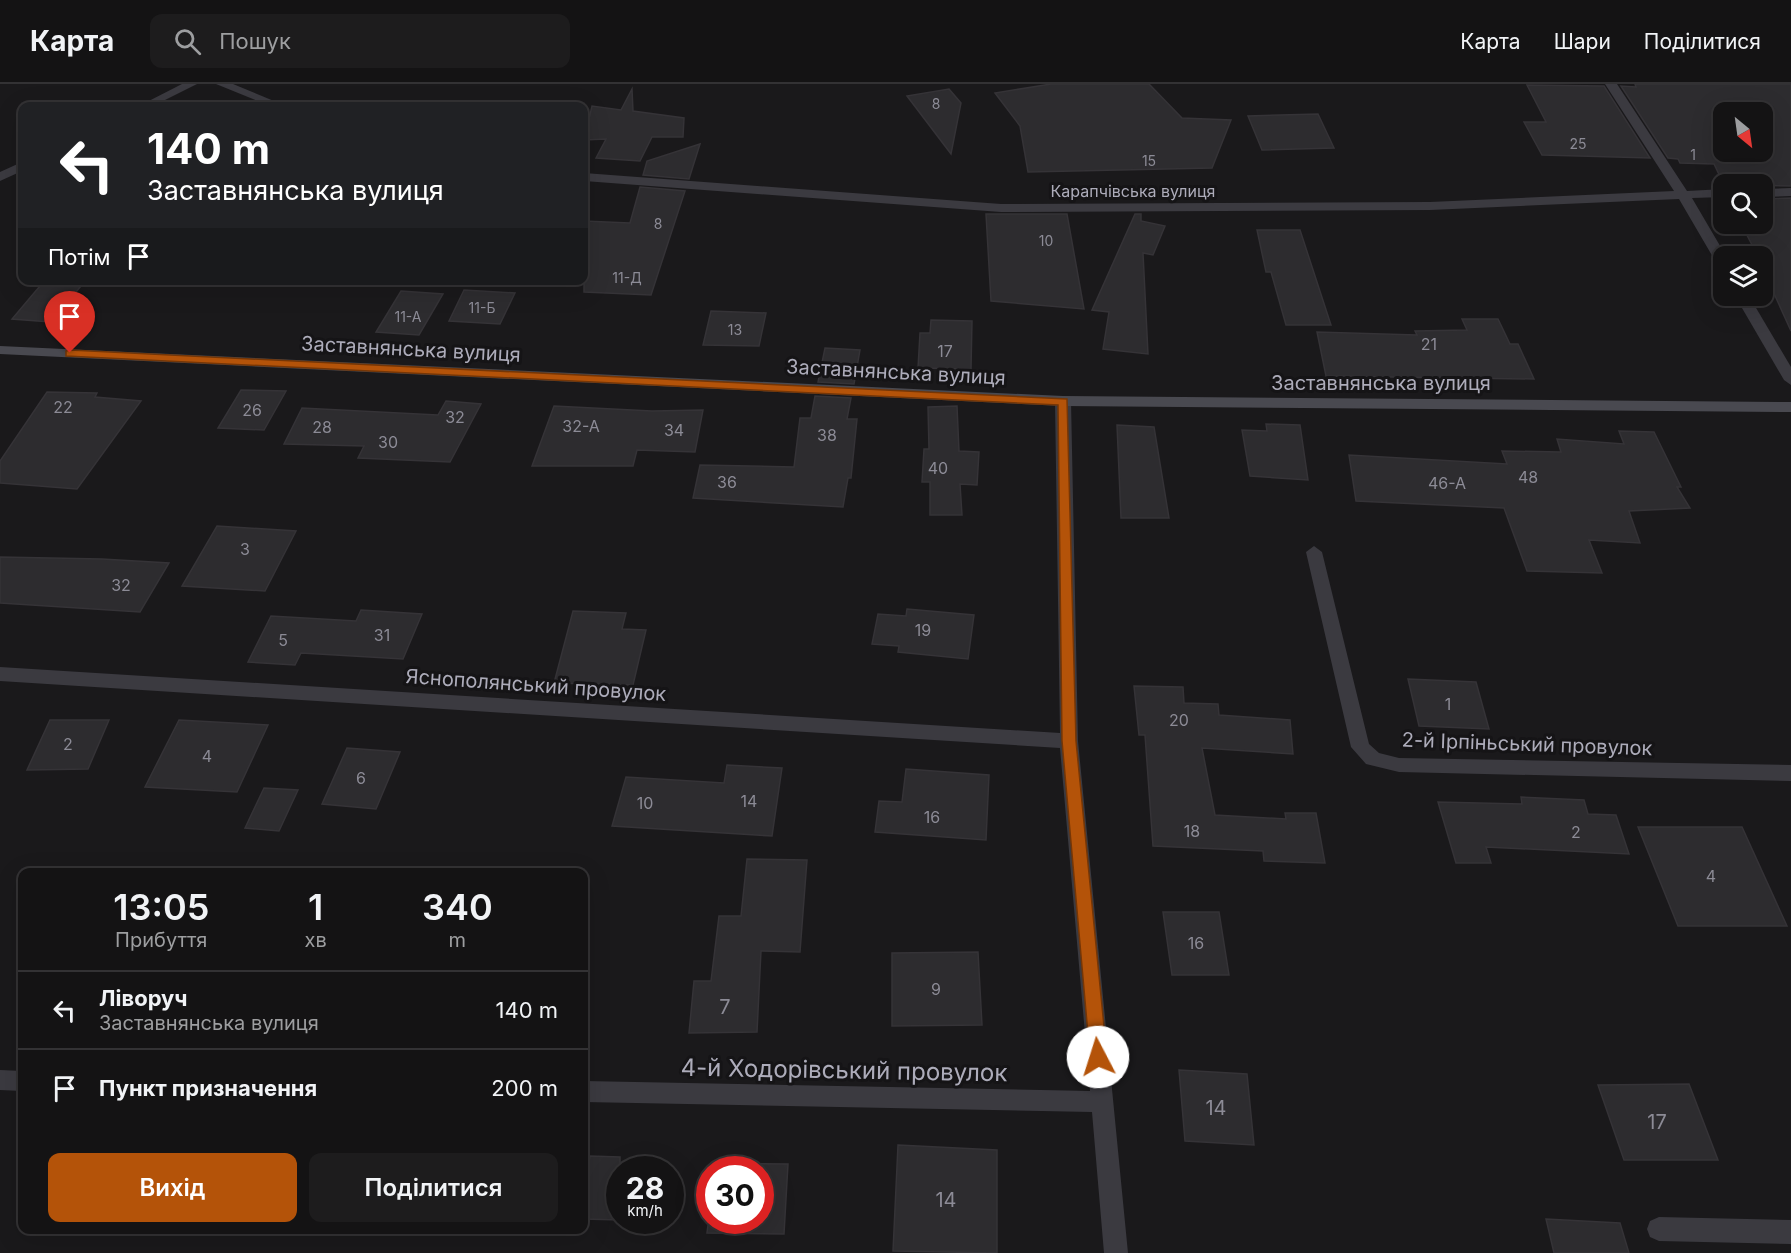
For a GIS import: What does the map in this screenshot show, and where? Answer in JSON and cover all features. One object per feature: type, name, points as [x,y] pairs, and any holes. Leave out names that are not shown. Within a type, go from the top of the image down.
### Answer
[{"type":"street","points":[[153,102],[191,84]]},
{"type":"street","points":[[222,84],[269,102]]},
{"type":"street","points":[[1611,84],[1682,193],[1713,246]]},
{"type":"street","points":[[0,177],[18,168]]},
{"type":"street","name":"Карапчівська вулиця","points":[[588,177],[691,183],[1001,208],[1430,206],[1713,193]]},
{"type":"street","points":[[1773,193],[1791,192]]},
{"type":"street","points":[[1748,306],[1791,380]]},
{"type":"street","name":"Заставнянська вулиця","points":[[0,350],[1063,401],[1791,407]]},
{"type":"street","points":[[1063,401],[1069,741],[1116,1253]]},
{"type":"street","name":"2-й Ірпіньський провулок","points":[[1314,552],[1360,747],[1373,759],[1399,765],[1791,773]]},
{"type":"street","name":"Яснополянський провулок","points":[[0,674],[1069,741]]},
{"type":"street","points":[[0,1080],[18,1081]]},
{"type":"street","name":"4-й Ходорівський провулок","points":[[588,1092],[1102,1102]]},
{"type":"street","points":[[1659,1229],[1791,1232]]},
{"type":"building","points":[[1051,84],[1149,84],[1182,118],[1231,120],[1212,168],[1028,172],[1020,126],[995,93]]},
{"type":"building","points":[[1635,84],[1791,84],[1791,186],[1773,186],[1773,174],[1719,174],[1714,164],[1680,163],[1678,159],[1668,158],[1621,86],[1636,87]]},
{"type":"building","points":[[1527,85],[1604,86],[1650,158],[1542,155],[1524,122],[1546,122]]},
{"type":"building","points":[[632,89],[633,111],[684,118],[683,137],[652,137],[640,161],[596,158],[606,139],[588,140],[588,123],[592,106],[621,110]]},
{"type":"building","points":[[949,89],[961,103],[951,154],[907,96]]},
{"type":"building","points":[[1318,114],[1334,148],[1262,150],[1248,116]]},
{"type":"building","points":[[700,144],[689,179],[643,175],[647,161]]},
{"type":"building","points":[[640,187],[685,191],[651,295],[584,292],[584,285],[588,285],[588,221],[630,223]]},
{"type":"building","points":[[1791,198],[1791,331],[1773,291],[1773,246],[1753,246],[1746,234],[1773,234],[1773,199]]},
{"type":"building","points":[[986,214],[1067,214],[1084,309],[991,301]]},
{"type":"building","points":[[1135,214],[1141,214],[1141,221],[1165,226],[1153,255],[1143,253],[1148,354],[1103,349],[1109,312],[1092,310]]},
{"type":"building","points":[[1257,230],[1300,230],[1331,325],[1286,325],[1271,272],[1266,272]]},
{"type":"building","points":[[41,285],[82,285],[51,322],[12,319]]},
{"type":"building","points":[[464,290],[515,293],[500,324],[449,321]]},
{"type":"building","points":[[401,291],[443,294],[419,335],[376,332]]},
{"type":"building","points":[[711,311],[766,313],[759,346],[703,345]]},
{"type":"building","points":[[1462,319],[1498,319],[1510,344],[1518,344],[1534,379],[1326,376],[1317,332],[1417,335],[1415,331],[1467,330]]},
{"type":"building","points":[[931,320],[972,321],[971,369],[918,368],[920,333],[930,333]]},
{"type":"building","points":[[825,348],[860,350],[854,384],[818,382]]},
{"type":"building","points":[[241,390],[286,391],[264,430],[218,428]]},
{"type":"building","points":[[47,392],[97,393],[95,397],[141,401],[77,489],[0,483],[0,461]]},
{"type":"building","points":[[815,396],[851,398],[847,419],[857,419],[851,478],[848,478],[843,507],[693,498],[700,465],[794,467],[800,418],[811,418]]},
{"type":"building","points":[[446,401],[481,404],[450,462],[358,458],[364,446],[284,444],[302,408],[438,415]]},
{"type":"building","points":[[554,406],[652,411],[703,410],[695,452],[637,450],[633,466],[532,466]]},
{"type":"building","points":[[957,406],[959,451],[979,452],[977,485],[960,484],[962,515],[930,515],[930,482],[922,482],[924,449],[929,449],[928,407]]},
{"type":"building","points":[[1266,424],[1300,425],[1308,480],[1250,476],[1242,430],[1267,431]]},
{"type":"building","points":[[1117,425],[1154,427],[1169,518],[1121,518]]},
{"type":"building","points":[[1619,431],[1654,432],[1681,487],[1677,487],[1690,508],[1629,511],[1640,543],[1589,540],[1602,573],[1527,571],[1504,508],[1356,501],[1349,455],[1507,464],[1502,451],[1561,452],[1557,439],[1624,444]]},
{"type":"building","points":[[217,526],[296,531],[265,591],[182,586]]},
{"type":"building","points":[[0,557],[169,563],[140,612],[0,603]]},
{"type":"building","points":[[907,609],[974,615],[968,659],[898,652],[899,646],[872,644],[878,614],[906,616]]},
{"type":"building","points":[[361,610],[422,614],[403,659],[301,653],[295,665],[248,662],[271,616],[356,621]]},
{"type":"building","points":[[573,611],[626,613],[622,629],[646,630],[633,685],[554,683]]},
{"type":"building","points":[[1408,679],[1476,682],[1489,729],[1419,726]]},
{"type":"building","points":[[1134,686],[1183,687],[1184,703],[1218,704],[1219,715],[1290,720],[1293,754],[1202,748],[1215,815],[1286,819],[1285,813],[1316,813],[1325,863],[1264,861],[1263,851],[1153,846],[1145,735],[1139,735]]},
{"type":"building","points":[[50,720],[109,720],[88,769],[27,770]]},
{"type":"building","points":[[179,720],[268,725],[237,792],[145,787]]},
{"type":"building","points":[[347,748],[400,752],[376,809],[322,804]]},
{"type":"building","points":[[727,765],[782,768],[772,836],[612,826],[626,777],[724,783]]},
{"type":"building","points":[[906,769],[989,775],[986,840],[875,832],[879,801],[902,802]]},
{"type":"building","points":[[264,788],[298,790],[279,831],[245,828]]},
{"type":"building","points":[[1521,797],[1584,800],[1588,814],[1616,815],[1629,854],[1486,847],[1491,863],[1456,863],[1438,802],[1522,804]]},
{"type":"building","points":[[1638,827],[1742,827],[1787,926],[1678,926]]},
{"type":"building","points":[[747,859],[807,860],[800,952],[761,951],[757,1032],[689,1033],[694,981],[711,981],[719,916],[741,916]]},
{"type":"building","points":[[1163,912],[1219,912],[1229,975],[1172,975]]},
{"type":"building","points":[[978,952],[982,1025],[892,1026],[892,953]]},
{"type":"building","points":[[1179,1070],[1247,1074],[1254,1145],[1185,1141]]},
{"type":"building","points":[[1689,1084],[1718,1160],[1624,1160],[1598,1085]]},
{"type":"building","points":[[898,1145],[997,1150],[997,1253],[893,1251]]},
{"type":"building","points":[[590,1156],[606,1157],[606,1220],[588,1219]]},
{"type":"building","points":[[774,1164],[788,1164],[784,1234],[774,1234]]},
{"type":"building","points":[[1546,1219],[1620,1223],[1629,1253],[1554,1253]]},
{"type":"route","points":[[70,353],[1063,401],[1069,741],[1098,1057]]}]
